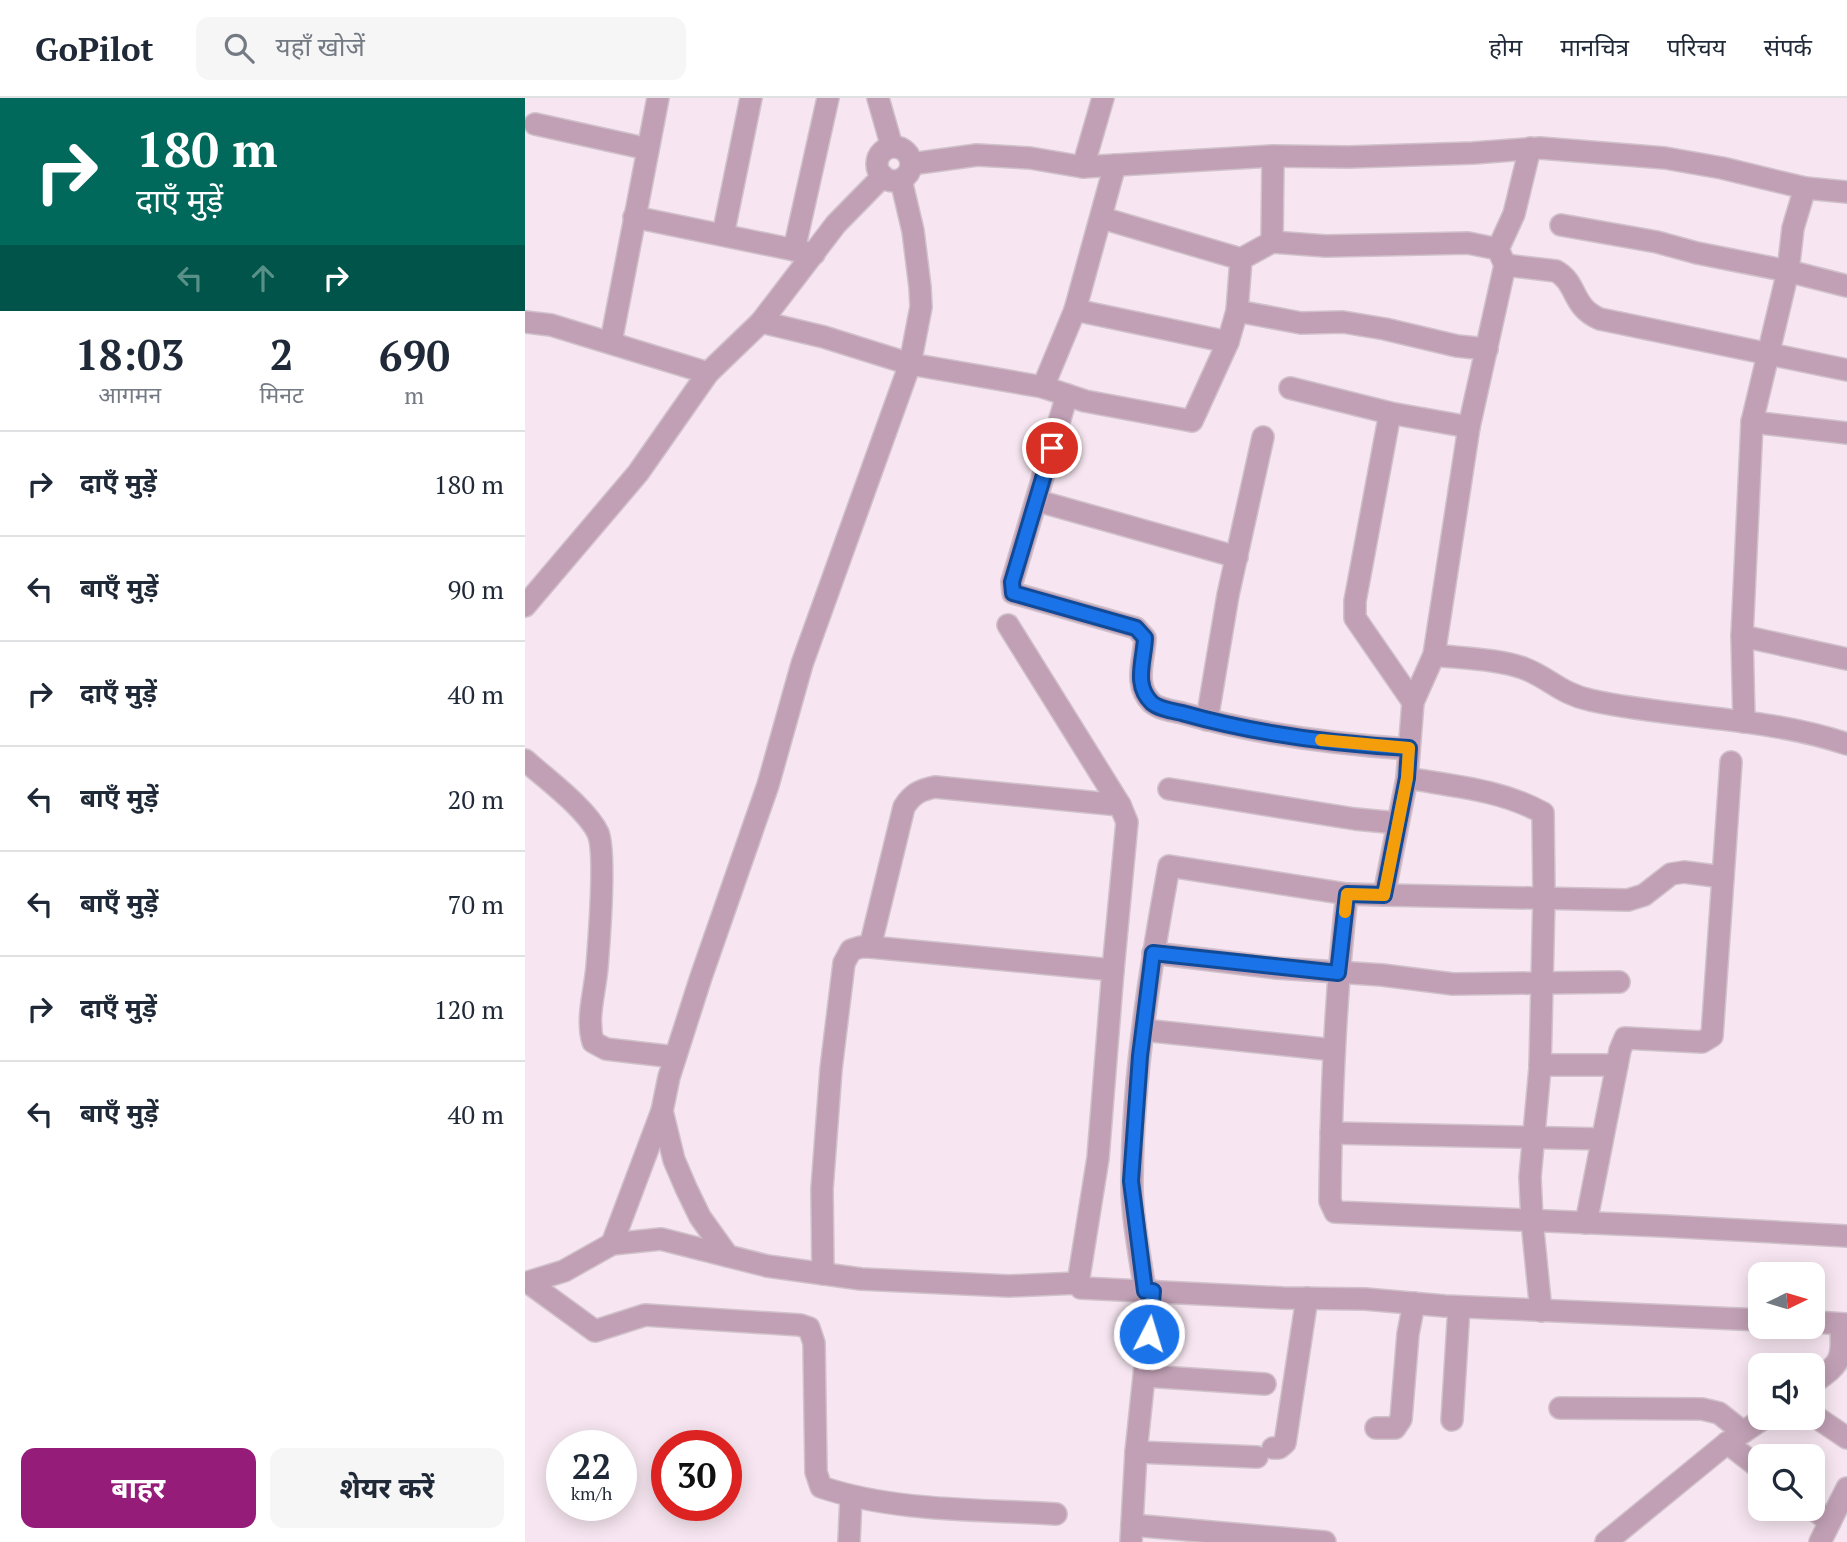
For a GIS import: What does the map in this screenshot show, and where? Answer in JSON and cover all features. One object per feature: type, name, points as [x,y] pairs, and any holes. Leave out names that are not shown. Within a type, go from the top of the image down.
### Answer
[{"type":"street","points":[[611,342],[658,98]]},
{"type":"street","points":[[723,235],[751,98]]},
{"type":"street","points":[[804,252],[828,98]]},
{"type":"street","points":[[878,98],[892,147]]},
{"type":"street","points":[[1083,167],[1103,98]]},
{"type":"street","points":[[535,124],[648,149]]},
{"type":"street","points":[[613,1244],[662,1111],[675,1057],[768,785],[802,664],[910,364],[921,307],[921,287],[913,231],[898,173],[905,151],[892,147],[879,156],[877,167],[898,173]]},
{"type":"street","points":[[1384,895],[1407,778],[1413,702],[1434,655],[1469,427],[1487,349],[1501,257],[1530,148]]},
{"type":"street","points":[[525,606],[638,473],[708,373],[761,322],[804,252],[898,173],[977,155],[1030,158],[1083,167],[1273,156],[1349,157],[1473,153],[1530,148],[1665,158],[1722,168],[1804,188],[1847,192]]},
{"type":"street","points":[[1272,242],[1273,156]]},
{"type":"street","points":[[1043,387],[1075,310],[1115,165]]},
{"type":"street","points":[[1744,722],[1742,636],[1752,422],[1775,333],[1788,271],[1793,228],[1804,188]]},
{"type":"street","points":[[634,217],[804,252]]},
{"type":"street","points":[[1102,218],[1241,259],[1272,242],[1326,246],[1468,243],[1501,257],[1562,274],[1581,307],[1587,314],[1600,319],[1847,370]]},
{"type":"street","points":[[1561,225],[1657,242],[1847,286]]},
{"type":"street","points":[[761,322],[824,337],[910,364],[1043,387],[1086,401],[1192,421],[1228,342],[1237,311],[1241,259]]},
{"type":"street","points":[[1075,310],[1228,342]]},
{"type":"street","points":[[1237,311],[1301,323],[1343,322],[1457,346],[1487,349]]},
{"type":"street","points":[[525,322],[551,325],[708,373]]},
{"type":"street","points":[[1290,388],[1390,413],[1469,427]]},
{"type":"street","points":[[1067,395],[1012,582],[1013,593],[1136,628],[1145,638],[1140,680],[1143,691],[1154,705],[1207,720],[1296,737],[1409,748]]},
{"type":"street","points":[[1390,413],[1355,601],[1355,618],[1413,702]]},
{"type":"street","points":[[1752,422],[1847,433]]},
{"type":"street","points":[[1207,720],[1237,557],[1263,437]]},
{"type":"street","points":[[1038,501],[1237,557]]},
{"type":"street","points":[[1008,625],[1120,805],[1127,822],[1098,1157],[1078,1283],[1081,1288],[1365,1299],[1459,1307],[1748,1319]]},
{"type":"street","points":[[1742,636],[1847,659]]},
{"type":"street","points":[[1434,655],[1520,666],[1535,672],[1558,689],[1591,700],[1801,730],[1847,744]]},
{"type":"street","points":[[525,760],[566,796],[598,833],[602,855],[597,967],[590,1020],[593,1042],[606,1049],[675,1057]]},
{"type":"street","points":[[1586,1223],[1617,1065],[1625,1038],[1702,1042],[1712,1036],[1731,762]]},
{"type":"street","points":[[1407,778],[1478,790],[1524,803],[1543,813],[1540,1065],[1530,1177],[1541,1311]]},
{"type":"street","points":[[870,947],[904,807],[911,796],[921,790],[935,787],[1120,805]]},
{"type":"street","points":[[1169,789],[1355,819],[1397,823]]},
{"type":"street","points":[[1325,1542],[1131,1533],[1136,1452],[1146,1376],[1149,1291],[1131,1181],[1143,1030],[1153,953],[1169,866],[1347,894],[1628,900],[1644,895],[1671,874],[1684,872],[1723,877]]},
{"type":"street","points":[[1347,894],[1338,973],[1334,1050],[1330,1201],[1335,1212],[1847,1236]]},
{"type":"street","points":[[823,1274],[823,1175],[831,1069],[844,963],[851,950],[870,947],[1113,970]]},
{"type":"street","points":[[1153,953],[1453,984],[1619,982]]},
{"type":"street","points":[[1143,1030],[1334,1050]]},
{"type":"street","points":[[1540,1065],[1617,1065]]},
{"type":"street","points":[[662,1111],[674,1160],[685,1188],[700,1217],[728,1256]]},
{"type":"street","points":[[1331,1133],[1602,1139]]},
{"type":"street","points":[[527,1283],[564,1271],[613,1244],[660,1239],[767,1266],[861,1279],[1009,1286],[1078,1283]]},
{"type":"street","points":[[527,1283],[595,1331],[645,1315],[800,1325],[809,1328],[814,1343],[816,1472],[821,1487],[851,1497],[920,1506],[1056,1514]]},
{"type":"street","points":[[1136,1452],[1265,1452],[1285,1443],[1307,1298]]},
{"type":"street","points":[[1376,1428],[1395,1428],[1401,1419],[1408,1334],[1414,1303]]},
{"type":"street","points":[[1452,1420],[1459,1307]]},
{"type":"street","points":[[1825,1323],[1844,1324],[1842,1352],[1837,1364],[1825,1374]]},
{"type":"street","points":[[1146,1376],[1265,1384]]},
{"type":"street","points":[[1560,1408],[1702,1409],[1719,1413],[1748,1454]]},
{"type":"street","points":[[1825,1423],[1847,1438]]},
{"type":"street","points":[[1606,1542],[1748,1429]]},
{"type":"street","points":[[1820,1542],[1847,1488]]},
{"type":"street","points":[[849,1542],[851,1497]]},
{"type":"street","points":[[1825,1518],[1830,1522]]},
{"type":"slow traffic","points":[[1321,740],[1409,748],[1407,778],[1384,895],[1347,894],[1345,912]]},
{"type":"route","points":[[1052,448],[1012,582],[1013,593],[1136,628],[1145,638],[1140,680],[1143,691],[1154,705],[1235,726],[1296,737],[1409,748],[1407,778],[1384,895],[1347,894],[1338,973],[1153,953],[1140,1056],[1131,1181],[1145,1291],[1153,1291],[1149,1334]]}]
